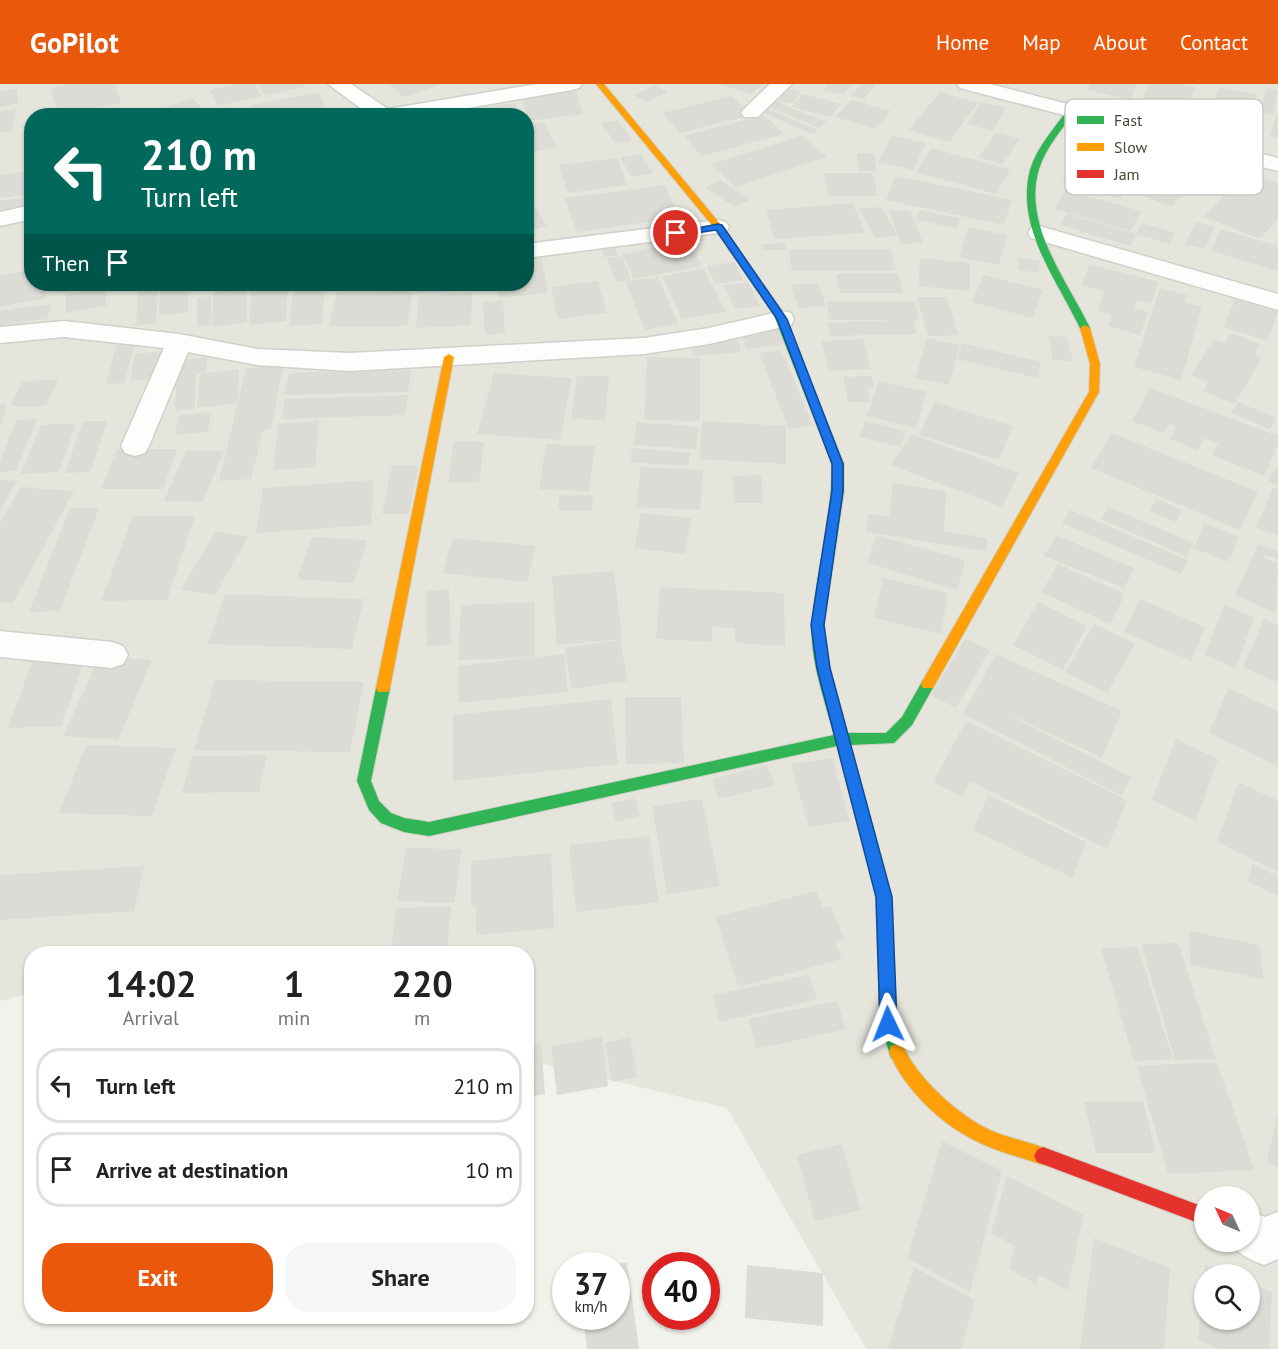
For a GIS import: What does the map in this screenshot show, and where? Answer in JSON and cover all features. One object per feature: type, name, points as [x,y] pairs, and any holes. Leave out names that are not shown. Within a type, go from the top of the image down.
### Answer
[{"type":"street","points":[[338,84],[373,108]]},
{"type":"street","points":[[426,108],[572,84]]},
{"type":"street","points":[[600,84],[718,227],[782,319],[838,464],[838,491],[818,625],[823,668],[884,897],[888,1024],[900,1063],[934,1099],[974,1131],[1194,1212]]},
{"type":"street","points":[[751,113],[782,84]]},
{"type":"street","points":[[967,84],[1065,108]]},
{"type":"street","points":[[449,357],[364,781],[372,804],[392,823],[429,829],[843,739],[889,739],[907,721],[1094,392],[1098,373],[1093,345],[1039,233],[1032,198],[1032,179],[1044,149],[1065,120]]},
{"type":"street","points":[[1263,161],[1278,165]]},
{"type":"street","points":[[0,219],[24,214]]},
{"type":"street","points":[[534,250],[718,227]]},
{"type":"street","points":[[1039,233],[1278,302]]},
{"type":"street","points":[[0,335],[64,329],[179,342],[257,357],[350,362],[644,346],[709,336],[782,319]]},
{"type":"street","points":[[135,446],[179,342]]},
{"type":"street","points":[[0,644],[112,654]]},
{"type":"street","points":[[1260,1240],[1264,1243],[1278,1234]]},
{"type":"shaded area","points":[[0,84],[1278,84],[1278,1349],[866,1349],[727,1108],[534,1062],[534,946],[24,946],[24,995],[0,1001]]},
{"type":"building","points":[[70,84],[115,84],[121,103],[97,108],[57,108],[51,88]]},
{"type":"building","points":[[235,84],[254,84],[261,96],[219,106],[210,90]]},
{"type":"building","points":[[258,84],[304,84],[306,86],[265,96]]},
{"type":"building","points":[[388,84],[442,84],[403,97]]},
{"type":"building","points":[[718,84],[762,84],[752,94]]},
{"type":"building","points":[[828,84],[853,84],[843,95],[823,90]]},
{"type":"building","points":[[860,84],[876,84],[864,99],[851,96]]},
{"type":"building","points":[[1090,84],[1137,84],[1130,99],[1087,90]]},
{"type":"building","points":[[1149,84],[1184,84],[1196,87],[1191,99],[1143,99]]},
{"type":"building","points":[[655,85],[668,92],[646,102],[634,95]]},
{"type":"building","points":[[1220,87],[1257,95],[1256,99],[1215,99]]},
{"type":"building","points":[[17,88],[18,103],[0,107],[0,91]]},
{"type":"building","points":[[1266,88],[1278,91],[1273,115],[1263,113]]},
{"type":"building","points":[[786,89],[801,91],[794,103],[779,101]]},
{"type":"building","points":[[576,91],[583,114],[534,120],[534,108],[524,108],[521,97]]},
{"type":"building","points":[[319,92],[325,108],[250,108],[249,106]]},
{"type":"building","points":[[940,92],[978,103],[949,142],[909,130]]},
{"type":"building","points":[[803,94],[841,104],[830,117],[792,107]]},
{"type":"building","points":[[732,96],[750,115],[680,133],[662,113]]},
{"type":"building","points":[[193,98],[201,108],[161,108]]},
{"type":"building","points":[[775,100],[827,122],[819,128],[767,106]]},
{"type":"building","points":[[851,100],[891,111],[876,129],[835,117]]},
{"type":"building","points":[[981,102],[1006,108],[993,131],[967,124]]},
{"type":"building","points":[[516,103],[518,108],[484,108]]},
{"type":"building","points":[[766,108],[818,130],[812,134],[760,111]]},
{"type":"building","points":[[17,109],[12,131],[0,132],[0,111]]},
{"type":"building","points":[[1278,112],[1278,138],[1270,136]]},
{"type":"building","points":[[764,115],[784,134],[702,156],[684,136]]},
{"type":"building","points":[[618,120],[633,141],[616,144],[601,123]]},
{"type":"building","points":[[544,122],[556,147],[534,151],[534,124]]},
{"type":"building","points":[[997,132],[1020,139],[1002,164],[979,157]]},
{"type":"building","points":[[802,136],[827,157],[735,187],[711,164]]},
{"type":"building","points":[[892,136],[926,143],[913,170],[878,162]]},
{"type":"building","points":[[931,148],[1010,169],[996,194],[916,172]]},
{"type":"building","points":[[857,153],[875,154],[876,171],[858,171]]},
{"type":"building","points":[[641,154],[653,173],[632,177],[620,158]]},
{"type":"building","points":[[617,158],[627,185],[568,193],[559,165]]},
{"type":"building","points":[[24,172],[24,195],[0,198],[0,175]]},
{"type":"building","points":[[823,173],[872,173],[878,196],[828,196]]},
{"type":"building","points":[[896,176],[1012,200],[1004,225],[886,200]]},
{"type":"building","points":[[1263,177],[1278,183],[1278,219],[1260,239],[1204,217],[1224,195],[1263,195]]},
{"type":"building","points":[[721,180],[750,200],[735,207],[705,188]]},
{"type":"building","points":[[665,185],[679,218],[577,232],[565,198]]},
{"type":"building","points":[[1065,190],[1065,195],[1083,195],[1141,211],[1131,231],[1054,209]]},
{"type":"building","points":[[1106,195],[1123,195],[1121,199]]},
{"type":"building","points":[[1140,195],[1181,195],[1172,207]]},
{"type":"building","points":[[24,197],[24,208],[0,212],[0,201]]},
{"type":"building","points":[[853,203],[865,233],[775,239],[766,210]]},
{"type":"building","points":[[534,205],[547,226],[534,229]]},
{"type":"building","points":[[881,207],[897,235],[875,238],[859,209]]},
{"type":"building","points":[[910,210],[923,243],[901,244],[889,211]]},
{"type":"building","points":[[920,210],[960,218],[957,228],[916,220]]},
{"type":"building","points":[[1067,214],[1137,234],[1131,246],[1060,225]]},
{"type":"building","points":[[1196,222],[1215,227],[1205,249],[1185,244]]},
{"type":"building","points":[[1142,223],[1175,233],[1170,244],[1136,234]]},
{"type":"building","points":[[968,227],[1007,235],[999,265],[959,257]]},
{"type":"building","points":[[1221,229],[1278,246],[1278,271],[1211,251]]},
{"type":"building","points":[[684,234],[702,266],[634,279],[622,254],[670,245],[666,237]]},
{"type":"building","points":[[785,243],[786,250],[762,250],[761,244]]},
{"type":"building","points":[[615,246],[618,255],[604,257],[601,248]]},
{"type":"building","points":[[891,249],[896,270],[792,271],[789,250]]},
{"type":"building","points":[[534,255],[541,255],[548,293],[499,298],[498,291],[534,291]]},
{"type":"building","points":[[622,256],[631,280],[616,282],[607,258]]},
{"type":"building","points":[[920,258],[970,263],[970,291],[918,286]]},
{"type":"building","points":[[1018,258],[1040,261],[1039,273],[1018,270]]},
{"type":"building","points":[[734,262],[743,280],[715,284],[707,266]]},
{"type":"building","points":[[1090,264],[1158,282],[1151,304],[1137,300],[1134,308],[1148,312],[1140,335],[1108,326],[1112,315],[1097,311],[1105,291],[1081,285]]},
{"type":"building","points":[[704,269],[726,312],[682,319],[662,276]]},
{"type":"building","points":[[24,272],[24,291],[46,291],[46,298],[0,307],[0,276]]},
{"type":"building","points":[[836,274],[898,274],[903,293],[840,293]]},
{"type":"building","points":[[983,275],[1043,290],[1033,318],[972,302]]},
{"type":"building","points":[[658,277],[678,324],[645,330],[626,282]]},
{"type":"building","points":[[598,281],[607,313],[558,319],[551,287]]},
{"type":"building","points":[[748,282],[760,306],[735,309],[724,285]]},
{"type":"building","points":[[818,283],[826,306],[799,308],[791,285]]},
{"type":"building","points":[[1160,288],[1187,295],[1184,302],[1202,307],[1181,380],[1134,367]]},
{"type":"building","points":[[106,291],[106,306],[66,313],[66,294]]},
{"type":"building","points":[[138,291],[158,291],[156,323],[136,326]]},
{"type":"building","points":[[160,291],[188,291],[188,312],[159,316]]},
{"type":"building","points":[[213,291],[247,291],[247,322],[212,327]]},
{"type":"building","points":[[251,291],[288,291],[286,321],[249,325]]},
{"type":"building","points":[[293,291],[324,291],[322,324],[289,326]]},
{"type":"building","points":[[413,291],[407,326],[329,326],[337,292]]},
{"type":"building","points":[[417,291],[448,291],[417,293]]},
{"type":"building","points":[[472,293],[471,325],[416,328],[419,295]]},
{"type":"building","points":[[211,296],[211,325],[197,327],[197,298]]},
{"type":"building","points":[[917,297],[947,297],[958,335],[928,336]]},
{"type":"building","points":[[1235,299],[1278,312],[1267,341],[1224,327]]},
{"type":"building","points":[[503,301],[505,333],[485,335],[483,302]]},
{"type":"building","points":[[827,301],[915,302],[919,320],[913,320],[917,334],[830,336],[827,323],[902,320],[829,320]]},
{"type":"building","points":[[51,304],[47,319],[0,325],[0,311]]},
{"type":"building","points":[[779,328],[786,345],[746,349],[740,332]]},
{"type":"building","points":[[1231,333],[1260,344],[1254,354],[1262,357],[1235,404],[1203,391],[1208,382],[1191,375],[1214,339],[1225,343]]},
{"type":"building","points":[[737,336],[741,352],[694,356],[690,340]]},
{"type":"building","points":[[1048,336],[1067,337],[1073,361],[1053,360]]},
{"type":"building","points":[[927,338],[960,345],[949,385],[915,378]]},
{"type":"building","points":[[863,339],[871,369],[829,371],[821,341]]},
{"type":"building","points":[[135,342],[124,383],[106,384],[117,343]]},
{"type":"building","points":[[962,343],[1041,362],[1038,378],[957,359]]},
{"type":"building","points":[[781,350],[813,425],[789,429],[759,353]]},
{"type":"building","points":[[163,351],[158,378],[130,381],[135,354]]},
{"type":"building","points":[[207,357],[207,372],[196,374],[195,409],[175,411],[178,361]]},
{"type":"building","points":[[647,357],[700,358],[700,421],[644,420]]},
{"type":"building","points":[[283,366],[271,429],[263,430],[251,479],[219,481],[246,368]]},
{"type":"building","points":[[239,369],[238,403],[197,408],[200,374]]},
{"type":"building","points":[[411,370],[408,392],[284,395],[289,373]]},
{"type":"building","points":[[494,373],[572,378],[560,440],[477,434]]},
{"type":"building","points":[[577,376],[609,376],[605,420],[571,419]]},
{"type":"building","points":[[872,376],[874,388],[867,388],[870,402],[848,402],[843,377]]},
{"type":"building","points":[[58,380],[46,406],[10,406],[23,381]]},
{"type":"building","points":[[879,381],[927,392],[916,428],[867,416]]},
{"type":"building","points":[[1150,388],[1278,436],[1278,445],[1264,476],[1212,455],[1218,443],[1204,438],[1198,450],[1170,439],[1176,426],[1169,424],[1164,433],[1132,421]]},
{"type":"building","points":[[408,395],[405,415],[281,419],[285,399]]},
{"type":"building","points":[[935,402],[1013,426],[999,460],[919,435]]},
{"type":"building","points":[[1238,402],[1276,418],[1270,429],[1231,413]]},
{"type":"building","points":[[7,403],[1,425],[0,425],[0,404]]},
{"type":"building","points":[[211,412],[208,432],[175,435],[179,415]]},
{"type":"building","points":[[37,419],[16,471],[0,472],[0,461],[16,420]]},
{"type":"building","points":[[83,421],[107,421],[90,472],[65,473]]},
{"type":"building","points":[[319,421],[315,467],[273,470],[278,424]]},
{"type":"building","points":[[702,421],[786,426],[786,464],[699,459]]},
{"type":"building","points":[[865,421],[905,431],[901,447],[860,437]]},
{"type":"building","points":[[637,422],[699,427],[696,449],[633,445]]},
{"type":"building","points":[[76,423],[59,472],[21,474],[41,425]]},
{"type":"building","points":[[1112,433],[1258,492],[1240,530],[1091,468]]},
{"type":"building","points":[[911,434],[1019,473],[1002,507],[891,465]]},
{"type":"building","points":[[454,442],[484,442],[479,482],[448,483]]},
{"type":"building","points":[[546,444],[595,446],[589,491],[539,489]]},
{"type":"building","points":[[632,448],[690,453],[688,466],[630,462]]},
{"type":"building","points":[[117,449],[177,449],[163,489],[101,489]]},
{"type":"building","points":[[186,450],[224,451],[203,502],[164,501]]},
{"type":"building","points":[[392,465],[419,466],[409,514],[382,514]]},
{"type":"building","points":[[1278,466],[1278,486],[1268,481]]},
{"type":"building","points":[[641,467],[703,470],[700,510],[636,507]]},
{"type":"building","points":[[761,475],[763,503],[734,503],[733,476]]},
{"type":"building","points":[[0,480],[17,481],[0,510]]},
{"type":"building","points":[[374,480],[371,525],[256,533],[263,488]]},
{"type":"building","points":[[893,483],[946,491],[944,531],[987,538],[987,551],[866,532],[868,514],[889,517]]},
{"type":"building","points":[[21,487],[74,491],[13,603],[0,602],[0,522]]},
{"type":"building","points":[[1273,488],[1278,489],[1278,536],[1256,527]]},
{"type":"building","points":[[559,495],[593,495],[592,510],[558,510]]},
{"type":"building","points":[[1156,499],[1182,510],[1176,522],[1150,511]]},
{"type":"building","points":[[1109,507],[1194,543],[1187,557],[1101,519]]},
{"type":"building","points":[[70,508],[99,508],[60,611],[29,612]]},
{"type":"building","points":[[1070,510],[1188,560],[1181,574],[1062,523]]},
{"type":"building","points":[[641,513],[691,518],[685,554],[634,548]]},
{"type":"building","points":[[133,516],[195,516],[167,600],[101,601]]},
{"type":"building","points":[[1204,523],[1239,537],[1229,562],[1194,548]]},
{"type":"building","points":[[216,531],[248,537],[215,595],[181,589]]},
{"type":"building","points":[[876,535],[965,560],[957,590],[867,563]]},
{"type":"building","points":[[1056,535],[1134,568],[1124,588],[1044,556]]},
{"type":"building","points":[[312,537],[367,540],[354,583],[297,579]]},
{"type":"building","points":[[453,538],[536,546],[527,582],[442,573]]},
{"type":"building","points":[[1258,544],[1278,552],[1278,560],[1264,554],[1263,558],[1278,564],[1276,613],[1235,595]]},
{"type":"building","points":[[1058,564],[1125,594],[1110,624],[1041,592]]},
{"type":"building","points":[[614,571],[622,639],[557,645],[552,576]]},
{"type":"building","points":[[883,578],[948,593],[941,634],[874,618]]},
{"type":"building","points":[[660,587],[784,593],[785,646],[735,643],[735,628],[712,627],[712,642],[656,639]]},
{"type":"building","points":[[449,589],[451,644],[427,647],[426,591]]},
{"type":"building","points":[[225,594],[364,599],[352,649],[208,644]]},
{"type":"building","points":[[1140,599],[1205,627],[1191,661],[1124,632]]},
{"type":"building","points":[[535,602],[535,657],[458,660],[461,605]]},
{"type":"building","points":[[1038,602],[1087,626],[1063,670],[1013,645]]},
{"type":"building","points":[[1224,605],[1254,617],[1236,668],[1205,655]]},
{"type":"building","points":[[1264,619],[1278,625],[1278,683],[1243,667]]},
{"type":"building","points":[[1094,624],[1135,644],[1107,693],[1065,672]]},
{"type":"building","points":[[965,639],[990,650],[956,708],[931,695]]},
{"type":"building","points":[[620,640],[628,681],[571,689],[565,648]]},
{"type":"building","points":[[87,653],[61,726],[8,728],[35,654]]},
{"type":"building","points":[[564,654],[568,692],[459,703],[458,666]]},
{"type":"building","points":[[996,654],[1122,711],[1102,758],[988,704],[1131,777],[1122,796],[963,714]]},
{"type":"building","points":[[99,657],[152,660],[118,740],[63,736]]},
{"type":"building","points":[[215,680],[364,682],[350,752],[194,750]]},
{"type":"building","points":[[1228,688],[1278,711],[1278,766],[1209,733]]},
{"type":"building","points":[[625,697],[681,697],[684,763],[626,764]]},
{"type":"building","points":[[611,699],[618,764],[453,781],[453,715]]},
{"type":"building","points":[[966,721],[1127,800],[1107,849],[970,781],[962,797],[933,782]]},
{"type":"building","points":[[1176,739],[1218,759],[1196,821],[1152,800]]},
{"type":"building","points":[[86,745],[176,748],[152,816],[59,813]]},
{"type":"building","points":[[267,755],[259,792],[182,793],[192,756]]},
{"type":"building","points":[[832,758],[850,821],[809,827],[791,764]]},
{"type":"building","points":[[767,765],[775,785],[719,799],[712,779]]},
{"type":"building","points":[[1239,782],[1278,801],[1278,872],[1217,842]]},
{"type":"building","points":[[988,795],[1086,842],[1073,878],[973,830]]},
{"type":"building","points":[[635,798],[640,816],[616,822],[611,803]]},
{"type":"building","points":[[702,799],[720,886],[667,894],[652,806]]},
{"type":"building","points":[[649,836],[659,902],[576,912],[569,845]]},
{"type":"building","points":[[406,848],[462,849],[454,903],[397,901]]},
{"type":"building","points":[[551,853],[554,928],[476,935],[476,907],[471,907],[471,861]]},
{"type":"building","points":[[1253,864],[1278,877],[1278,896],[1248,881]]},
{"type":"building","points":[[144,866],[134,911],[0,920],[0,875]]},
{"type":"building","points":[[816,891],[823,908],[831,906],[844,939],[835,941],[842,959],[738,987],[716,917]]},
{"type":"building","points":[[451,906],[447,946],[391,946],[396,908]]},
{"type":"building","points":[[1189,931],[1259,945],[1264,979],[1191,965]]},
{"type":"building","points":[[1178,943],[1216,1059],[1175,1060],[1141,944]]},
{"type":"building","points":[[1138,947],[1173,1059],[1134,1061],[1101,948]]},
{"type":"building","points":[[809,975],[817,1000],[719,1022],[713,995]]},
{"type":"building","points":[[837,1001],[846,1029],[756,1049],[749,1019]]},
{"type":"building","points":[[602,1037],[608,1086],[557,1095],[551,1046]]},
{"type":"building","points":[[630,1037],[637,1077],[612,1082],[605,1043]]},
{"type":"building","points":[[541,1043],[545,1094],[534,1096],[534,1044]]},
{"type":"building","points":[[1217,1062],[1254,1170],[1168,1174],[1137,1066]]},
{"type":"building","points":[[1143,1101],[1156,1153],[1096,1153],[1084,1102]]},
{"type":"building","points":[[1278,1116],[1278,1168],[1267,1162]]},
{"type":"building","points":[[942,1141],[1002,1171],[970,1292],[907,1258]]},
{"type":"building","points":[[842,1144],[861,1210],[815,1221],[797,1155]]},
{"type":"building","points":[[1007,1176],[1084,1215],[1067,1290],[1039,1275],[1036,1284],[1009,1269],[1015,1246],[991,1233]]},
{"type":"building","points":[[1094,1238],[1170,1268],[1164,1349],[1080,1349]]},
{"type":"building","points":[[747,1265],[823,1273],[823,1326],[745,1318]]},
{"type":"building","points":[[914,1267],[975,1300],[961,1349],[892,1349],[888,1347]]},
{"type":"building","points":[[630,1284],[639,1349],[587,1349],[585,1330],[630,1330]]},
{"type":"building","points":[[1260,1287],[1272,1292],[1269,1349],[1219,1349],[1198,1340],[1199,1330],[1260,1330]]},
{"type":"traffic: fast","points":[[1065,119],[1047,145],[1035,169],[1031,189],[1032,210],[1045,251],[1085,328]]},
{"type":"traffic: fast","points":[[778,313],[838,464],[838,491],[818,625],[823,668],[884,897],[888,1024],[897,1052]]},
{"type":"traffic: fast","points":[[383,688],[364,781],[374,805],[386,818],[404,825],[429,829],[843,739],[889,739],[907,721],[928,684]]},
{"type":"traffic: slow","points":[[600,84],[718,227],[778,313]]},
{"type":"traffic: slow","points":[[928,684],[1094,392],[1095,364],[1085,328]]},
{"type":"traffic: slow","points":[[383,688],[449,357]]},
{"type":"traffic: slow","points":[[897,1052],[901,1062],[919,1084],[964,1124],[981,1135],[1043,1156]]},
{"type":"traffic: jam","points":[[1043,1156],[1194,1212]]},
{"type":"route","points":[[676,233],[718,227],[782,319],[838,464],[838,491],[818,625],[823,668],[884,897],[888,1024]]}]
